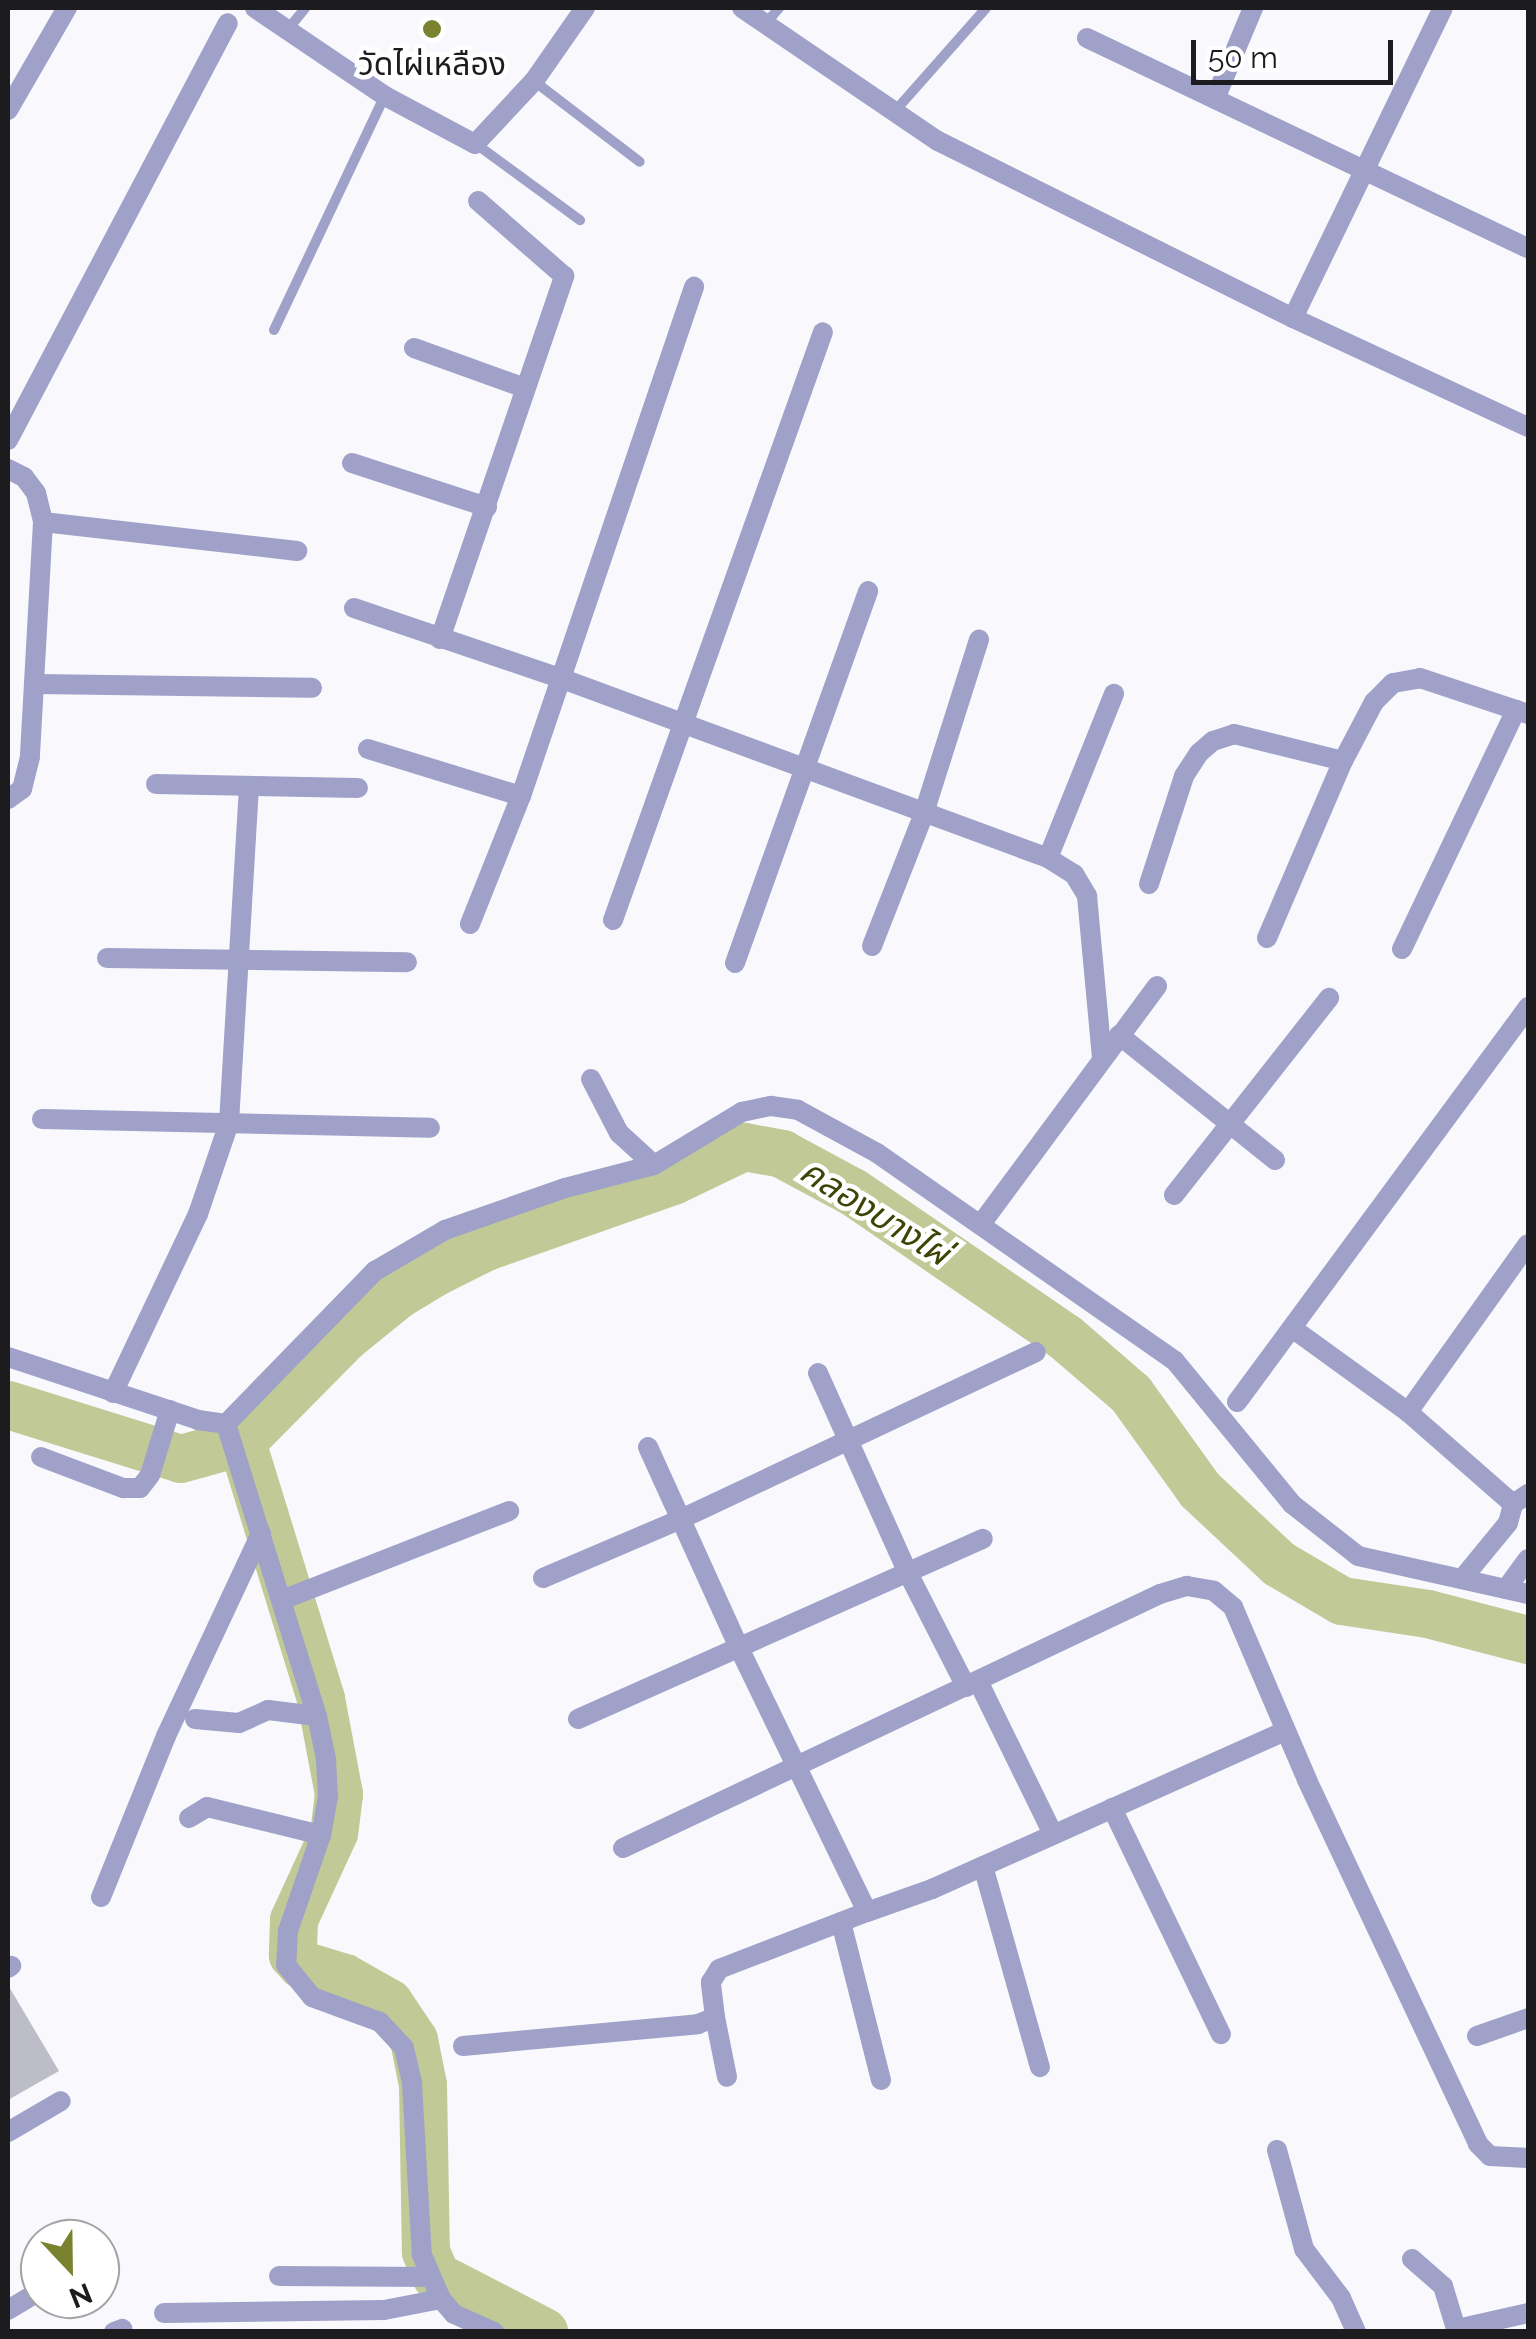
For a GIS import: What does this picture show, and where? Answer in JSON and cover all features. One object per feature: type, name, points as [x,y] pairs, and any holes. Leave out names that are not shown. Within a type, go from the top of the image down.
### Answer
[{"type":"street","points":[[8,110],[67,8]]},
{"type":"street","points":[[259,9],[385,96],[475,144],[534,81],[585,8]]},
{"type":"street","points":[[742,8],[772,16],[938,141],[1294,318],[1528,427]]},
{"type":"street","points":[[1214,100],[1253,8]]},
{"type":"street","points":[[1294,318],[1442,8]]},
{"type":"street","points":[[8,440],[228,23]]},
{"type":"street","points":[[1088,38],[1528,248]]},
{"type":"street","points":[[440,639],[564,276],[478,201]]},
{"type":"street","points":[[470,924],[522,796],[694,287]]},
{"type":"street","points":[[613,920],[679,725],[823,332]]},
{"type":"street","points":[[414,348],[525,388]]},
{"type":"street","points":[[352,464],[487,507]]},
{"type":"street","points":[[8,469],[24,477],[36,493],[43,522],[30,756],[22,789],[8,799]]},
{"type":"street","points":[[43,522],[298,551]]},
{"type":"street","points":[[735,963],[868,592]]},
{"type":"street","points":[[354,608],[560,678],[1048,858],[1074,874],[1087,896],[1102,1058]]},
{"type":"street","points":[[872,946],[924,813],[979,640]]},
{"type":"street","points":[[1267,938],[1343,761],[1374,702],[1394,683],[1420,678],[1522,712],[1402,949]]},
{"type":"street","points":[[36,684],[312,688]]},
{"type":"street","points":[[1048,858],[1114,694]]},
{"type":"street","points":[[1149,884],[1184,776],[1199,752],[1212,741],[1234,734],[1343,761]]},
{"type":"street","points":[[368,749],[522,796]]},
{"type":"street","points":[[8,765],[30,756]]},
{"type":"street","points":[[156,784],[358,788]]},
{"type":"street","points":[[113,1393],[198,1214],[229,1123],[249,787]]},
{"type":"street","points":[[107,958],[407,962]]},
{"type":"street","points":[[981,1224],[1157,986]]},
{"type":"street","points":[[1174,1195],[1329,998]]},
{"type":"street","points":[[1238,1402],[1528,1007]]},
{"type":"street","points":[[1119,1035],[1275,1160]]},
{"type":"street","points":[[591,1078],[619,1133],[654,1164]]},
{"type":"street","points":[[230,1433],[376,1271],[445,1230],[490,1212],[654,1164],[742,1112],[771,1106],[798,1110],[847,1134],[1175,1361],[1292,1504],[1358,1556],[1528,1594]]},
{"type":"street","points":[[42,1120],[430,1128]]},
{"type":"street","points":[[1408,1412],[1528,1244]]},
{"type":"street","points":[[1292,1328],[1408,1412],[1517,1507],[1518,1542],[1528,1547]]},
{"type":"street","points":[[543,1578],[681,1519],[1036,1352]]},
{"type":"street","points":[[8,1357],[230,1433]]},
{"type":"street","points":[[818,1373],[908,1573],[1054,1834]]},
{"type":"street","points":[[42,1457],[123,1488],[140,1488],[150,1475],[170,1410]]},
{"type":"street","points":[[230,1433],[317,1716],[328,1796],[321,1835],[288,1931],[286,1965],[312,1998],[380,2022],[404,2048],[412,2084],[422,2255],[429,2278],[454,2314],[494,2332]]},
{"type":"street","points":[[648,1447],[740,1650],[867,1912]]},
{"type":"street","points":[[1462,1579],[1517,1507]]},
{"type":"street","points":[[282,1600],[509,1511]]},
{"type":"street","points":[[101,1897],[166,1736],[261,1533]]},
{"type":"street","points":[[578,1719],[982,1539]]},
{"type":"street","points":[[1506,1588],[1528,1559]]},
{"type":"street","points":[[623,1848],[1186,1586],[1214,1591],[1233,1607],[1285,1730],[1478,2144],[1490,2156],[1528,2158]]},
{"type":"street","points":[[195,1719],[239,1724],[268,1710],[317,1716]]},
{"type":"street","points":[[727,2077],[711,1982],[719,1970],[983,1866],[1285,1730]]},
{"type":"street","points":[[190,1818],[207,1807],[321,1835]]},
{"type":"street","points":[[1112,1808],[1222,2034]]},
{"type":"street","points":[[983,1866],[1040,2067]]},
{"type":"street","points":[[841,1922],[882,2080]]},
{"type":"street","points":[[463,2046],[677,2027],[715,2017]]},
{"type":"street","points":[[1477,2036],[1528,2018]]},
{"type":"street","points":[[8,2132],[61,2101]]},
{"type":"street","points":[[1277,2150],[1304,2249],[1341,2298],[1356,2332]]},
{"type":"street","points":[[1412,2260],[1443,2286],[1457,2330],[1528,2314]]},
{"type":"street","points":[[279,2276],[429,2278]]},
{"type":"street","points":[[164,2314],[234,2322],[384,2310],[440,2299]]},
{"type":"lane","points":[[289,28],[305,8]]},
{"type":"lane","points":[[894,111],[986,8]]},
{"type":"lane","points":[[534,81],[640,162]]},
{"type":"lane","points":[[274,330],[385,96]]},
{"type":"lane","points":[[475,144],[580,220]]},
{"type":"building","points":[[8,1985],[59,2071],[8,2100]]},
{"type":"waterway","name":"คลองบางไผ่","points":[[8,1405],[181,1459],[242,1442],[346,1337],[398,1295],[436,1272],[486,1247],[673,1181],[744,1147],[782,1154],[853,1192],[1065,1337],[1131,1394],[1200,1490],[1279,1564],[1342,1601],[1428,1614],[1528,1640]]},
{"type":"waterway","points":[[242,1442],[321,1699],[339,1794],[334,1833],[294,1920],[293,1955],[302,1965],[345,1978],[389,2003],[414,2040],[423,2085],[426,2252],[436,2276],[544,2332]]},
{"type":"place","name":"วัดไผ่เหลือง","points":[[432,29]]}]
